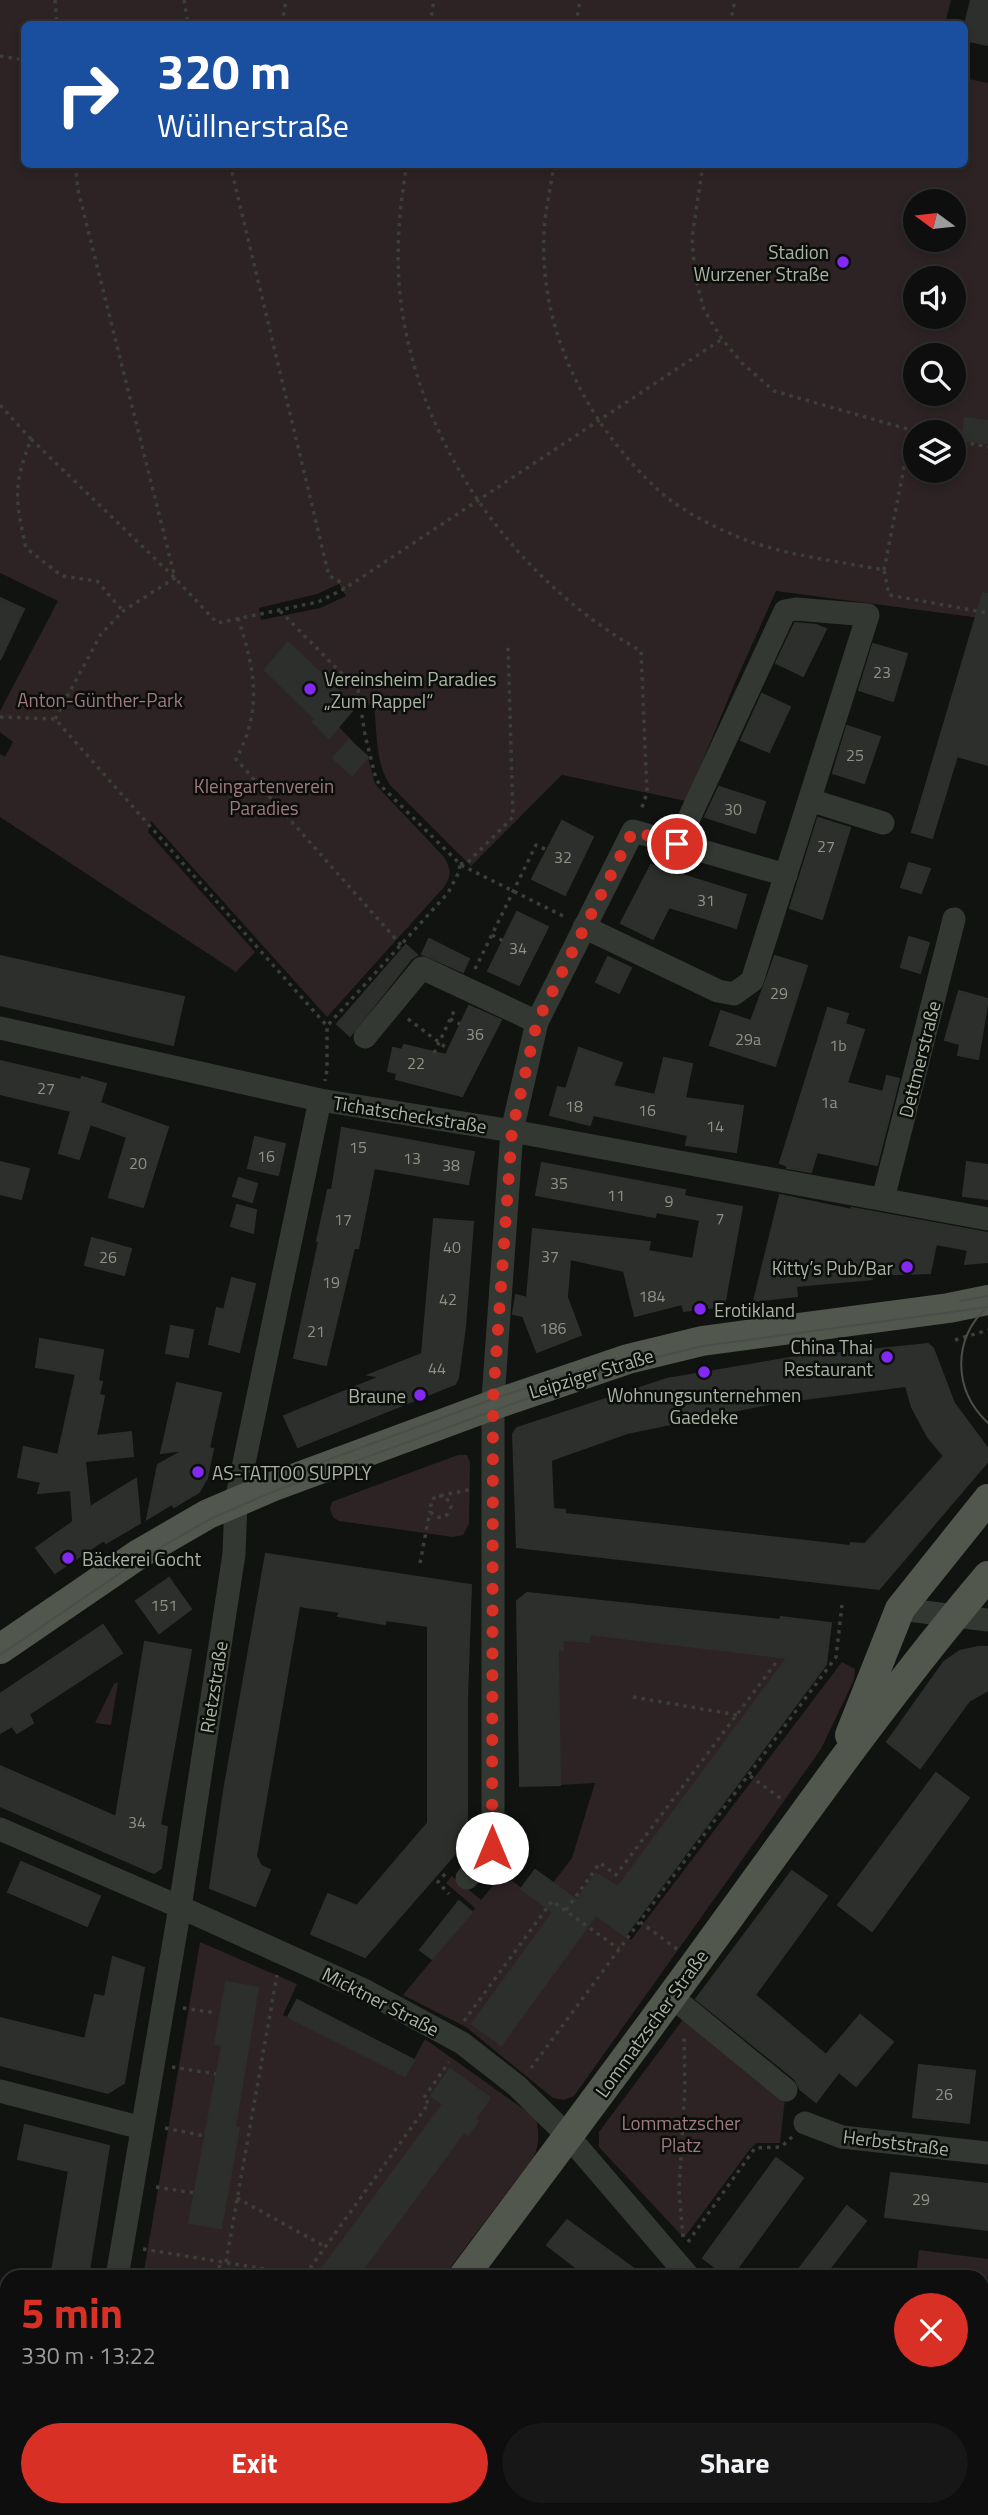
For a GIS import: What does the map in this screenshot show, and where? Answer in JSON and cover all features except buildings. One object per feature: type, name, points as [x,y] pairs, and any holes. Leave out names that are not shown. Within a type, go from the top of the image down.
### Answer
[{"type":"main road","name":"Leipziger Straße","points":[[0,1649],[151,1546],[236,1501],[493,1405],[628,1359],[702,1341],[949,1308],[988,1300]]},
{"type":"main road","name":"Lommatzscher Straße","points":[[838,1768],[900,1609],[988,1499]]},
{"type":"main road","name":"Lommatzscher Straße","points":[[468,2270],[569,2137],[678,2001],[696,1963],[803,1815],[953,1616],[988,1576]]},
{"type":"street","points":[[584,927],[718,992],[734,994],[752,982],[868,615],[796,609],[785,611],[677,844]]},
{"type":"street","points":[[810,800],[883,823]]},
{"type":"street","points":[[467,1878],[492,1848],[493,1405],[512,1131],[537,1022],[633,831],[786,875]]},
{"type":"street","name":"Dettmerstraße","points":[[883,1199],[954,919]]},
{"type":"street","points":[[365,1037],[422,968],[537,1022]]},
{"type":"street","name":"Tichatscheckstraße","points":[[0,1028],[320,1100],[512,1131],[988,1219]]},
{"type":"street","name":"Rietzstraße","points":[[118,2270],[180,1907],[234,1554],[236,1501],[320,1100]]},
{"type":"street","points":[[900,1609],[988,1620]]},
{"type":"street","name":"Micktner Straße","points":[[0,1829],[281,1952],[405,2011],[457,2040],[517,2086],[569,2137],[683,2270]]},
{"type":"street","points":[[678,2001],[786,2090]]},
{"type":"street","points":[[0,2091],[142,2126]]},
{"type":"street","name":"Herbststraße","points":[[805,2123],[842,2137],[988,2153]]},
{"type":"path","points":[[55,0],[57,21]]},
{"type":"path","points":[[184,0],[188,21]]},
{"type":"path","points":[[282,21],[286,0]]},
{"type":"path","points":[[430,21],[434,0]]},
{"type":"path","points":[[576,21],[580,0]]},
{"type":"path","points":[[731,21],[735,0]]},
{"type":"path","points":[[0,56],[21,60]]},
{"type":"path","points":[[75,168],[78,190],[175,578]]},
{"type":"path","points":[[231,168],[329,576],[338,580],[344,589]]},
{"type":"path","points":[[406,168],[398,248],[401,303],[428,406],[449,453],[509,541],[546,581],[590,619],[641,651],[647,793],[633,831]]},
{"type":"path","points":[[553,168],[544,233],[546,282],[555,331],[573,377],[598,421],[620,449],[658,490],[696,516],[744,539],[788,553],[884,570]]},
{"type":"path","points":[[702,168],[692,238],[695,276],[704,310],[722,340],[742,363],[774,391],[903,428]]},
{"type":"path","points":[[0,405],[31,439],[218,623],[318,602],[344,589],[722,340]]},
{"type":"path","points":[[31,439],[16,488],[17,509],[26,548],[62,576],[97,581],[123,611]]},
{"type":"path","points":[[966,442],[988,447]]},
{"type":"path","points":[[903,476],[884,570],[889,595],[988,613]]},
{"type":"path","points":[[55,719],[101,634],[123,611],[175,578]]},
{"type":"path","points":[[280,611],[358,691],[365,734],[376,779],[380,785],[460,864],[584,927]]},
{"type":"path","points":[[238,618],[254,673],[253,711],[246,741],[236,760],[401,945]]},
{"type":"path","points":[[460,864],[467,863],[513,817],[508,648]]},
{"type":"path","points":[[0,717],[55,719],[327,1026],[327,1069],[320,1100]]},
{"type":"path","points":[[434,1053],[536,845],[547,850]]},
{"type":"path","points":[[327,1026],[448,892],[460,872],[460,864]]},
{"type":"path","points":[[492,935],[503,941]]},
{"type":"path","points":[[390,1006],[448,1049]]},
{"type":"path","points":[[450,1019],[460,1024]]},
{"type":"path","points":[[955,1340],[988,1330]]},
{"type":"path","points":[[420,1563],[430,1502],[439,1496],[491,1488]]},
{"type":"path","points":[[430,1511],[435,1517],[442,1518],[451,1510],[449,1500],[439,1496]]},
{"type":"path","points":[[517,2086],[836,1657],[842,1605]]},
{"type":"path","points":[[566,1910],[600,1863],[617,1875],[778,1660]]},
{"type":"path","points":[[633,1697],[737,1715]]},
{"type":"path","points":[[750,1776],[803,1815]]},
{"type":"path","points":[[313,2270],[325,2246],[429,2104],[423,2099],[457,2040],[552,1901],[619,1949]]},
{"type":"path","points":[[640,1922],[696,1963]]},
{"type":"path","points":[[226,2262],[281,1952]]},
{"type":"path","points":[[678,2001],[685,2087],[679,2191],[686,2245],[755,2148],[781,2147],[805,2123]]},
{"type":"path","points":[[163,2006],[216,2013]]},
{"type":"path","points":[[153,2064],[216,2074]]},
{"type":"path","points":[[142,2126],[205,2136]]},
{"type":"path","points":[[133,2183],[195,2193]]},
{"type":"path","points":[[237,2198],[325,2246]]},
{"type":"path","points":[[122,2246],[274,2270]]},
{"type":"path","points":[[219,2270],[220,2261]]},
{"type":"green space","points":[[0,0],[951,0],[946,21],[21,21],[21,168],[968,168],[968,79],[988,83],[988,619],[776,591],[686,801],[562,775],[471,866],[390,785],[379,757],[374,704],[356,707],[339,727],[368,757],[375,784],[444,857],[449,875],[444,887],[327,1017],[151,821],[148,832],[255,952],[236,972],[0,817],[0,754],[5,757],[13,742],[0,732],[0,711],[58,601],[0,573]],"holes":[[[339,584],[346,596],[320,608],[261,620],[259,608],[317,594]]]},
{"type":"green space","points":[[458,1455],[467,1455],[470,1462],[469,1524],[463,1535],[453,1537],[339,1521],[333,1517],[330,1509],[332,1502]]},
{"type":"green space","points":[[589,1634],[777,1656],[796,1653],[782,1665],[618,1887],[596,1873],[577,1900],[631,1940],[842,1662],[855,1669],[854,1680],[821,1749],[574,2096],[564,2100],[553,2098],[466,2027],[403,1995],[475,1908],[446,1883],[452,1876],[481,1900],[503,1874],[539,1901],[572,1858],[595,1783],[560,1785],[558,1649],[563,1647],[562,1640],[588,1642]]},
{"type":"green space","points":[[118,1682],[111,1725],[95,1723],[114,1684]]},
{"type":"green space","points":[[200,1942],[297,1984],[283,2015],[405,2076],[425,2039],[536,2118],[538,2138],[533,2158],[448,2270],[144,2270]]},
{"type":"green space","name":"Lommatzscher Platz","points":[[684,2018],[785,2099],[780,2143],[757,2143],[750,2149],[684,2238],[599,2147],[599,2132]]},
{"type":"green space","points":[[919,2250],[988,2259],[988,2270],[917,2268]]},
{"type":"tram line","points":[[960,1301],[988,1296]]},
{"type":"tram line","points":[[987,1307],[967,1334],[961,1365],[968,1396],[988,1423]]},
{"type":"tram line","points":[[0,1655],[144,1557],[212,1518],[277,1490],[523,1400],[628,1364],[703,1346],[988,1307]]},
{"type":"tram line","points":[[322,1462],[493,1399],[615,1358]]},
{"type":"place","name":"Stadion Wurzener Straße","points":[[843,262]]},
{"type":"place","name":"Vereinsheim Paradies „Zum Rappel“","points":[[310,689]]},
{"type":"place","name":"Kitty’s Pub/Bar","points":[[907,1267]]},
{"type":"place","name":"Erotikland","points":[[700,1309]]},
{"type":"place","name":"China Thai Restaurant","points":[[887,1357]]},
{"type":"place","name":"Wohnungsunternehmen Gaedeke","points":[[704,1372]]},
{"type":"place","name":"Braune","points":[[420,1395]]},
{"type":"place","name":"AS-TATTOO SUPPLY","points":[[198,1472]]},
{"type":"place","name":"Bäckerei Gocht","points":[[68,1558]]},
{"type":"route","points":[[492,1848],[493,1399],[512,1131],[537,1022],[633,831],[677,844]]},
{"type":"park label","name":"Anton-Günther-Park","points":[[100,699]]},
{"type":"park label","name":"Kleingartenverein Paradies","points":[[264,796]]}]
